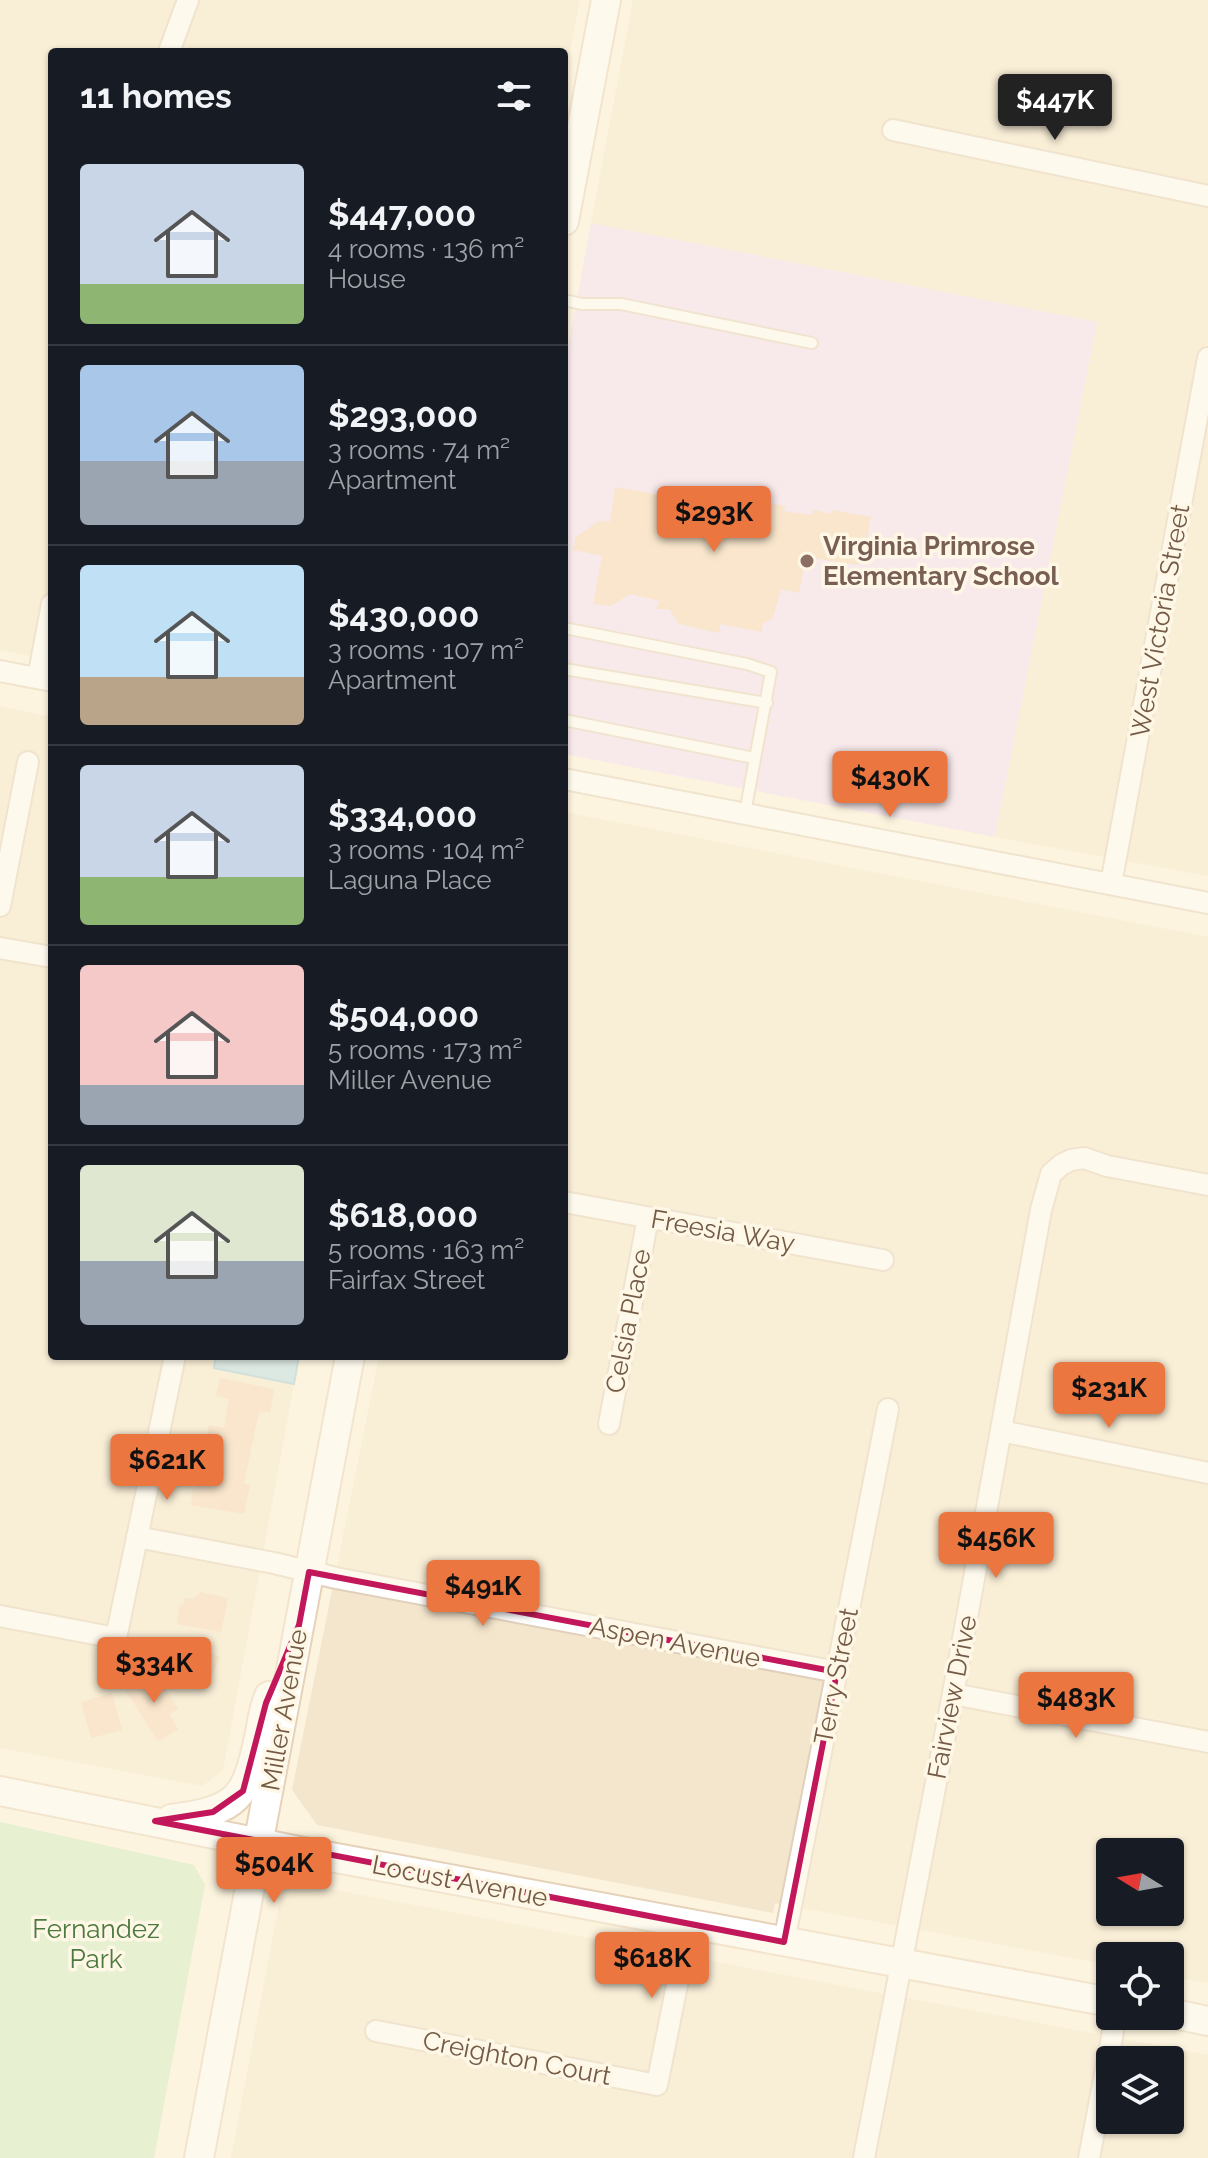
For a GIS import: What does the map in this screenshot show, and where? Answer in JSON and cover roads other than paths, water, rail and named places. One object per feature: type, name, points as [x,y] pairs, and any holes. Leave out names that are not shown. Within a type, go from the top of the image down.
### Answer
[{"type":"street","points":[[170,48],[188,0]]},
{"type":"street","points":[[568,200],[606,0]]},
{"type":"street","points":[[893,130],[1208,196]]},
{"type":"street","name":"West Victoria Street","points":[[1111,884],[1208,358]]},
{"type":"street","points":[[0,671],[45,680],[48,647]]},
{"type":"street","points":[[0,906],[28,762]]},
{"type":"street","points":[[568,780],[1208,903]]},
{"type":"street","points":[[0,948],[48,956]]},
{"type":"street","name":"Fairview Drive","points":[[864,2158],[1051,1174],[1071,1160],[1084,1158],[1107,1166],[1208,1185]]},
{"type":"street","name":"Freesia Way","points":[[568,1203],[883,1260]]},
{"type":"street","name":"Celsia Place","points":[[609,1424],[648,1218]]},
{"type":"street","points":[[0,1616],[116,1638],[174,1360]]},
{"type":"street","name":"Miller Avenue","points":[[199,2158],[349,1360]]},
{"type":"street","name":"Terry Street","points":[[784,1942],[888,1409]]},
{"type":"street","points":[[1001,1431],[1208,1473]]},
{"type":"street","name":"Aspen Avenue","points":[[137,1537],[837,1672]]},
{"type":"street","points":[[155,1821],[213,1812],[230,1804],[243,1791],[252,1769],[266,1703],[299,1625]]},
{"type":"street","points":[[953,1694],[1208,1742]]},
{"type":"street","name":"Locust Avenue","points":[[0,1791],[689,1925],[1096,1999]]},
{"type":"street","name":"Creighton Court","points":[[376,2031],[657,2085],[689,1925]]},
{"type":"street","points":[[1184,2016],[1208,2021]]},
{"type":"street","points":[[1089,2158],[1113,2030]]},
{"type":"lane","points":[[568,301],[621,304],[812,343]]},
{"type":"lane","points":[[568,629],[747,664],[771,672],[745,813]]},
{"type":"lane","points":[[568,670],[767,703]]},
{"type":"lane","points":[[568,721],[754,758]]},
{"type":"water","points":[[215,1360],[298,1360],[294,1384],[214,1368]]},
{"type":"place","name":"Virginia Primrose Elementary School","points":[[807,561]]},
{"type":"park label","name":"Fernandez Park","points":[[96,1944]]}]
